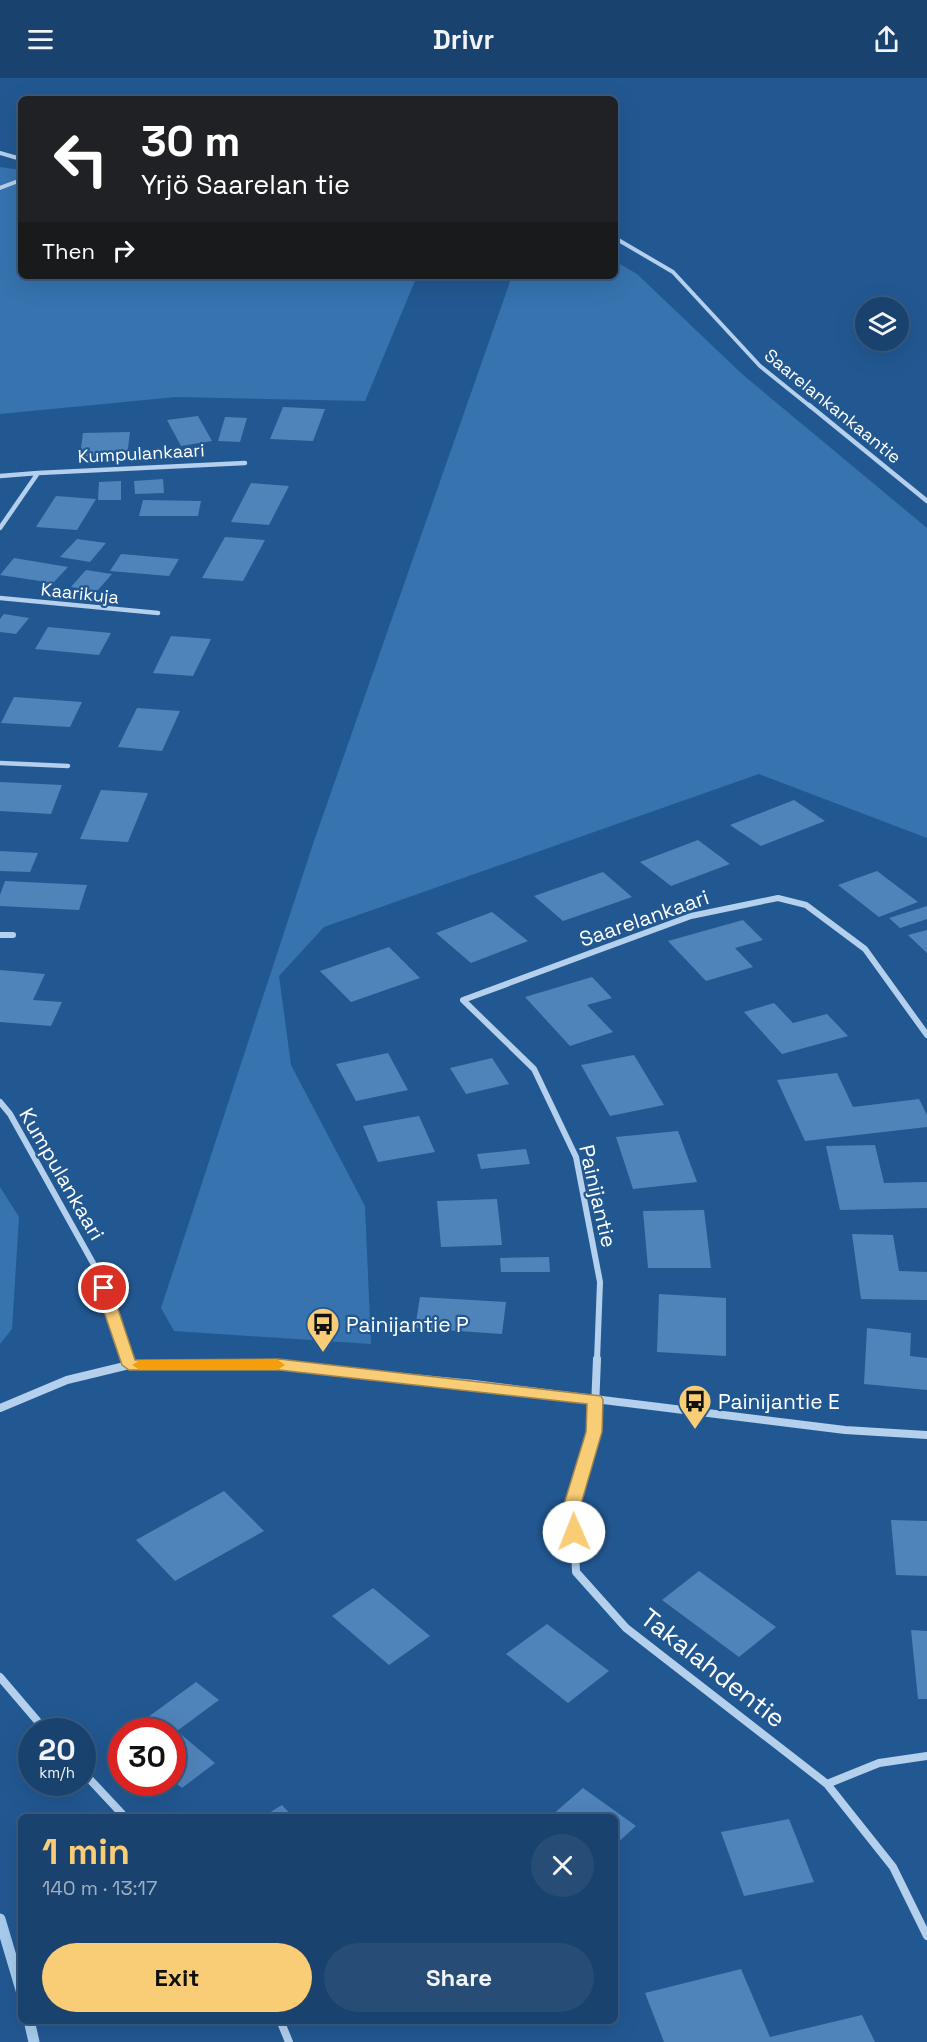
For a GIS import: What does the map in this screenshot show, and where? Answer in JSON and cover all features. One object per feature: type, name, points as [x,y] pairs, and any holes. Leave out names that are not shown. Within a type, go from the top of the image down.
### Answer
[{"type":"street","points":[[0,153],[18,158]]},
{"type":"street","points":[[0,188],[18,181]]},
{"type":"street","name":"Saarelankankaantie","points":[[618,240],[674,272],[760,366],[927,501]]},
{"type":"street","name":"Kumpulankaari","points":[[0,476],[245,464]]},
{"type":"street","points":[[0,528],[38,473]]},
{"type":"street","name":"Kaarikuja","points":[[0,598],[158,614]]},
{"type":"street","points":[[0,763],[68,766]]},
{"type":"street","name":"Saarelankaari","points":[[463,1000],[691,916],[778,898],[806,905],[865,949],[927,1035]]},
{"type":"street","points":[[0,936],[13,935]]},
{"type":"street","name":"Painijantie","points":[[463,1000],[534,1069],[576,1156],[600,1282],[595,1400]]},
{"type":"street","name":"Kumpulankaari","points":[[0,1102],[10,1114],[98,1272],[129,1365]]},
{"type":"street","points":[[0,1408],[67,1380],[129,1365],[279,1365],[845,1430],[927,1435]]},
{"type":"street","name":"Takalahdentie","points":[[595,1400],[594,1432],[573,1504],[576,1572],[626,1628],[827,1784],[893,1868],[927,1936]]},
{"type":"street","points":[[0,1677],[35,1718]]},
{"type":"street","points":[[827,1784],[879,1763],[927,1756]]},
{"type":"street","points":[[96,1786],[122,1814]]},
{"type":"street","points":[[282,2024],[289,2042]]},
{"type":"shaded area","points":[[0,167],[18,170],[18,279],[416,279],[365,401],[176,397],[0,414]]},
{"type":"shaded area","points":[[618,263],[637,274],[742,374],[927,528],[927,838],[759,774],[324,927],[279,976],[291,1065],[365,1206],[371,1344],[174,1331],[161,1308],[314,841],[511,279],[618,279]]},
{"type":"shaded area","points":[[0,1187],[19,1217],[12,1329],[0,1344]]},
{"type":"building","points":[[283,407],[325,409],[313,441],[270,439]]},
{"type":"building","points":[[198,416],[212,441],[181,446],[167,420]]},
{"type":"building","points":[[225,417],[247,418],[240,442],[218,441]]},
{"type":"building","points":[[130,432],[127,456],[80,456],[83,433]]},
{"type":"building","points":[[163,479],[164,493],[135,494],[134,481]]},
{"type":"building","points":[[121,481],[121,500],[98,500],[99,482]]},
{"type":"building","points":[[251,483],[289,486],[269,525],[231,522]]},
{"type":"building","points":[[56,496],[96,499],[77,530],[36,527]]},
{"type":"building","points":[[143,500],[201,501],[198,516],[139,516]]},
{"type":"building","points":[[225,537],[265,540],[243,581],[202,578]]},
{"type":"building","points":[[77,539],[106,543],[90,562],[60,557]]},
{"type":"building","points":[[121,554],[179,559],[169,576],[110,571]]},
{"type":"building","points":[[14,558],[68,567],[53,583],[0,575]]},
{"type":"building","points":[[86,570],[112,574],[97,591],[71,587]]},
{"type":"building","points":[[4,614],[29,618],[16,634],[0,632],[0,619]]},
{"type":"building","points":[[48,627],[111,633],[99,655],[35,649]]},
{"type":"building","points":[[171,636],[211,639],[193,676],[153,673]]},
{"type":"building","points":[[14,697],[82,702],[70,727],[1,723]]},
{"type":"building","points":[[137,708],[180,711],[162,751],[118,747]]},
{"type":"building","points":[[0,782],[62,785],[51,814],[0,811]]},
{"type":"building","points":[[101,790],[148,793],[128,842],[80,839]]},
{"type":"building","points":[[794,800],[825,821],[761,846],[730,825]]},
{"type":"building","points":[[698,840],[730,864],[671,886],[640,862]]},
{"type":"building","points":[[0,851],[38,853],[30,872],[0,871]]},
{"type":"building","points":[[877,871],[918,902],[879,917],[838,885]]},
{"type":"building","points":[[603,872],[632,897],[563,921],[534,896]]},
{"type":"building","points":[[5,881],[87,885],[79,910],[0,906],[0,895]]},
{"type":"building","points":[[927,906],[927,919],[900,928],[889,918]]},
{"type":"building","points":[[492,912],[528,941],[471,963],[436,933]]},
{"type":"building","points":[[743,920],[763,940],[735,948],[753,967],[706,981],[668,941]]},
{"type":"building","points":[[927,930],[927,953],[908,935]]},
{"type":"building","points":[[389,947],[420,978],[351,1002],[320,971]]},
{"type":"building","points":[[0,970],[45,974],[33,1000],[62,1002],[51,1026],[0,1022]]},
{"type":"building","points":[[592,977],[612,998],[587,1005],[613,1032],[570,1046],[525,997]]},
{"type":"building","points":[[774,1003],[793,1023],[827,1014],[848,1036],[782,1054],[744,1012]]},
{"type":"building","points":[[388,1053],[408,1090],[356,1101],[336,1064]]},
{"type":"building","points":[[634,1055],[664,1105],[610,1116],[581,1065]]},
{"type":"building","points":[[492,1058],[509,1084],[466,1094],[450,1068]]},
{"type":"building","points":[[837,1073],[853,1107],[919,1099],[927,1115],[927,1127],[805,1141],[777,1080]]},
{"type":"building","points":[[419,1116],[435,1152],[378,1162],[363,1126]]},
{"type":"building","points":[[678,1131],[697,1182],[633,1189],[616,1137]]},
{"type":"building","points":[[875,1145],[884,1183],[927,1182],[927,1208],[840,1210],[826,1146]]},
{"type":"building","points":[[526,1149],[530,1164],[481,1169],[477,1154]]},
{"type":"building","points":[[497,1199],[502,1245],[441,1247],[437,1201]]},
{"type":"building","points":[[704,1210],[711,1268],[648,1268],[643,1211]]},
{"type":"building","points":[[852,1234],[893,1235],[899,1271],[927,1272],[927,1300],[861,1299]]},
{"type":"building","points":[[549,1257],[550,1272],[501,1272],[500,1258]]},
{"type":"building","points":[[659,1294],[726,1298],[726,1356],[657,1352]]},
{"type":"building","points":[[420,1297],[506,1302],[502,1334],[415,1328]]},
{"type":"building","points":[[867,1328],[911,1333],[910,1356],[927,1358],[927,1390],[864,1384]]},
{"type":"building","points":[[224,1491],[264,1531],[175,1581],[136,1540]]},
{"type":"building","points":[[891,1520],[927,1521],[927,1576],[896,1575]]},
{"type":"building","points":[[699,1571],[776,1627],[739,1657],[662,1600]]},
{"type":"building","points":[[373,1588],[430,1636],[389,1665],[332,1616]]},
{"type":"building","points":[[547,1624],[609,1671],[568,1703],[506,1654]]},
{"type":"building","points":[[911,1630],[927,1631],[927,1699],[918,1699]]},
{"type":"building","points":[[196,1682],[219,1700],[186,1724],[186,1718],[147,1718]]},
{"type":"building","points":[[186,1739],[215,1763],[186,1785]]},
{"type":"building","points":[[583,1788],[636,1826],[618,1842],[618,1814],[553,1814]]},
{"type":"building","points":[[282,1805],[290,1814],[267,1814]]},
{"type":"building","points":[[789,1819],[814,1882],[744,1896],[721,1832]]},
{"type":"building","points":[[741,1969],[770,2037],[862,2015],[875,2042],[664,2042],[645,1993]]},
{"type":"waterway","points":[[0,1919],[18,1980]]},
{"type":"waterway","points":[[30,2024],[34,2042]]},
{"type":"slow traffic","points":[[140,1365],[277,1365]]},
{"type":"place","name":"Painijantie P","points":[[323,1353]]},
{"type":"place","name":"Painijantie E","points":[[695,1430]]},
{"type":"route","points":[[104,1288],[129,1365],[279,1365],[474,1384],[595,1400],[594,1432],[573,1504],[574,1532]]}]
